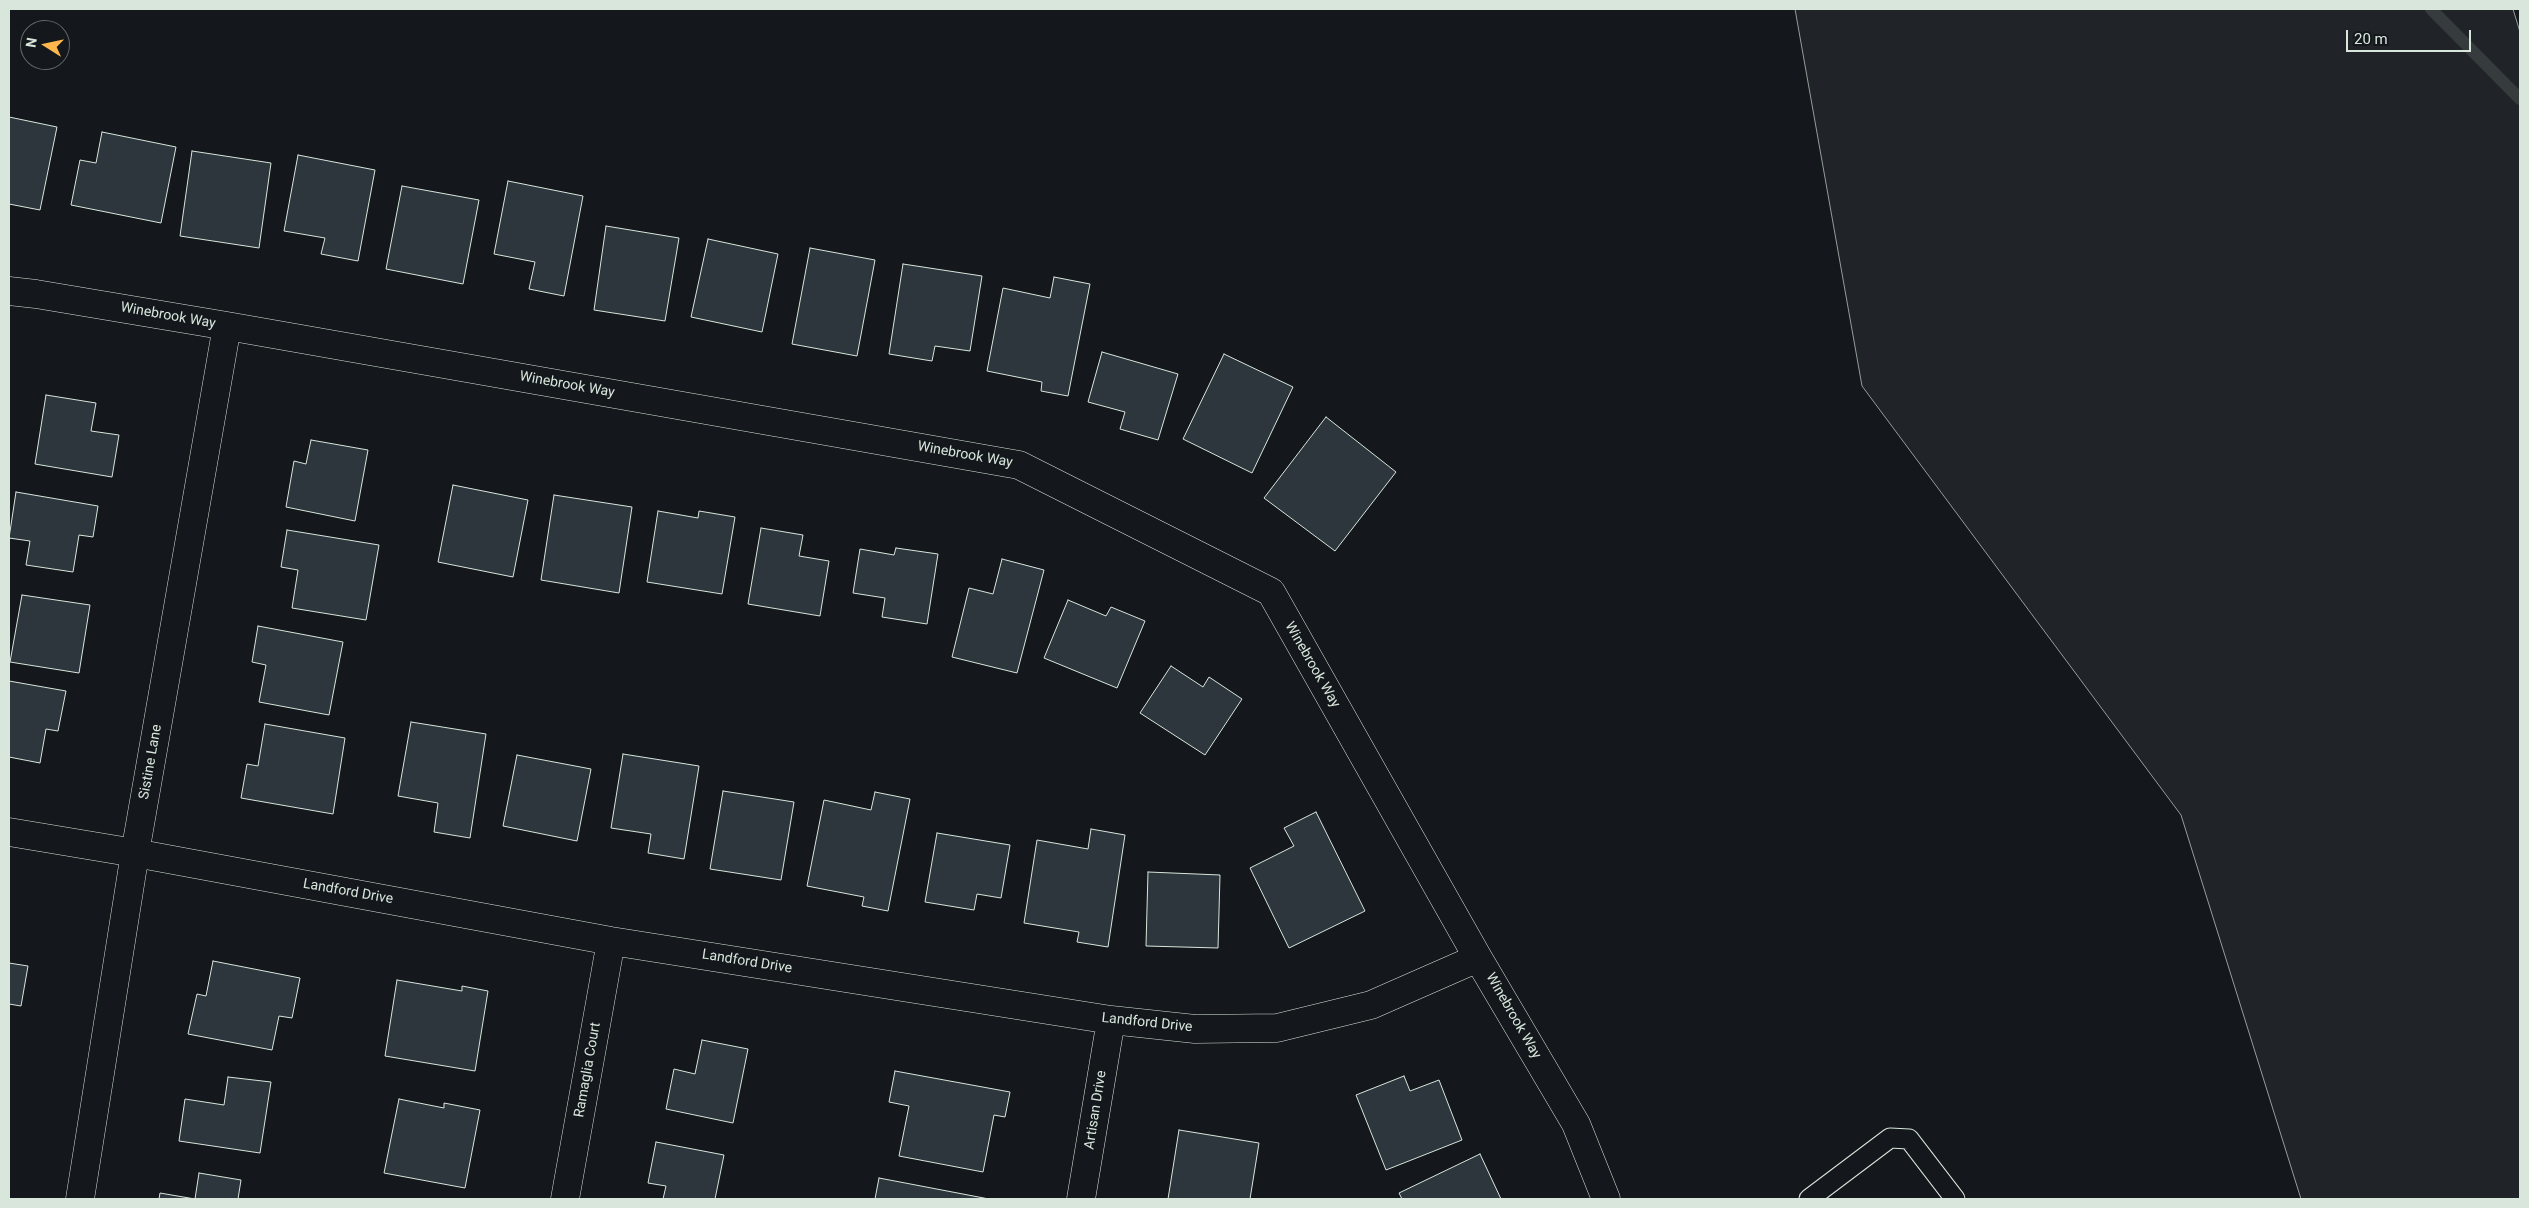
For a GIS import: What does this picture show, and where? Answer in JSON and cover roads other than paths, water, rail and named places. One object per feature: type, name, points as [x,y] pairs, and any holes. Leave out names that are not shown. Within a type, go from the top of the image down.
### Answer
[{"type":"street","name":"Winebrook Way","points":[[9,291],[227,326],[1019,464],[1270,592],[1478,958],[1576,1124],[1606,1199]]},
{"type":"street","name":"Sistine Lane","points":[[80,1199],[136,853],[227,326]]},
{"type":"street","name":"Landford Drive","points":[[9,832],[136,853],[611,940],[1111,1020],[1195,1029],[1276,1028],[1371,1005],[1478,958]]},
{"type":"street","name":"Ramaglia Court","points":[[565,1199],[611,940]]},
{"type":"street","name":"Artisan Drive","points":[[1081,1199],[1111,1020]]},
{"type":"lane","points":[[1809,1199],[1890,1138],[1908,1139],[1955,1199]]},
{"type":"waterway","points":[[2431,9],[2520,99]]}]
